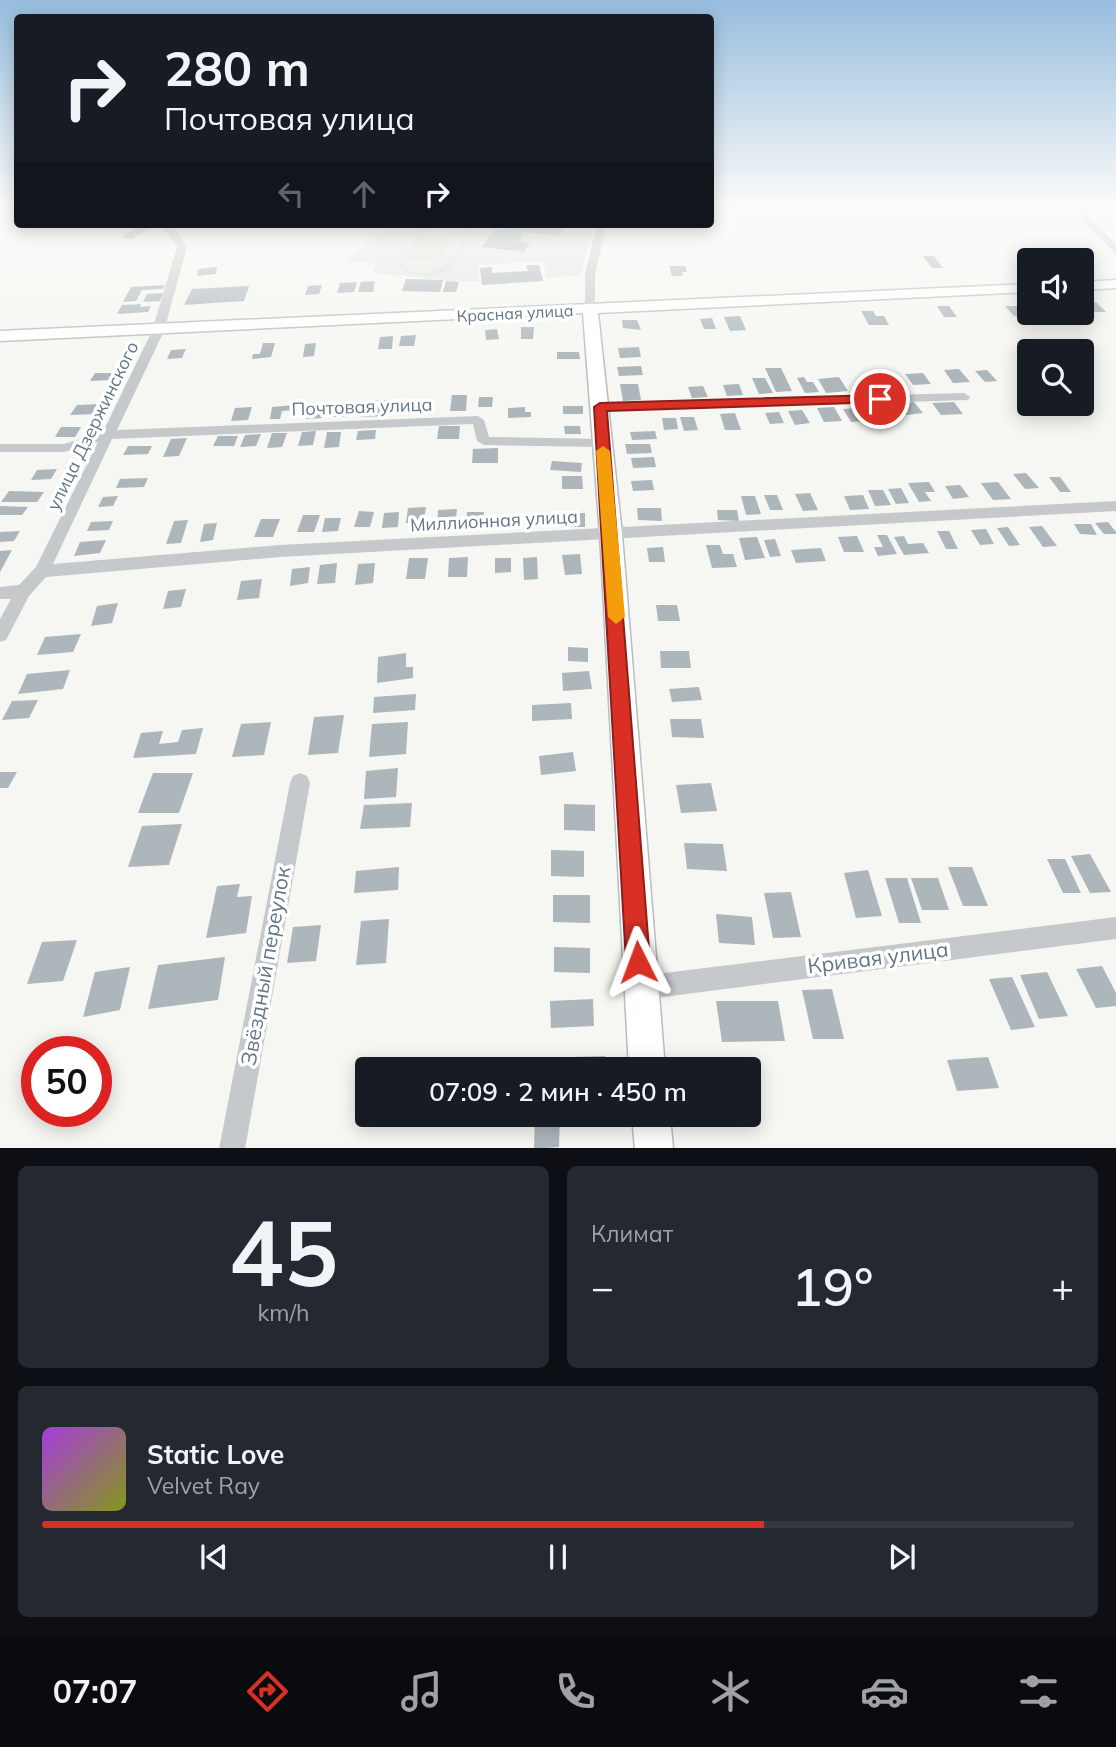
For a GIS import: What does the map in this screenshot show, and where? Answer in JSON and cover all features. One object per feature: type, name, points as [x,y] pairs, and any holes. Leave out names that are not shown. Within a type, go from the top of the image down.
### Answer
[{"type":"main road","points":[[1094,285],[1116,284]]},
{"type":"main road","name":"Красная улица","points":[[0,336],[159,331],[1017,289]]},
{"type":"main road","points":[[590,309],[611,534],[646,1057]]},
{"type":"main road","points":[[652,1127],[654,1148]]},
{"type":"street","name":"улица Дзержинского","points":[[0,635],[23,592],[42,571],[159,331],[178,261]]},
{"type":"street","points":[[590,309],[590,274],[593,261]]},
{"type":"street","points":[[600,407],[964,397]]},
{"type":"street","name":"Почтовая улица","points":[[107,435],[478,420],[484,442],[602,443]]},
{"type":"street","points":[[0,448],[64,448],[107,435]]},
{"type":"street","name":"Миллионная улица","points":[[42,571],[280,551],[1116,506]]},
{"type":"street","points":[[0,593],[23,592]]},
{"type":"street","name":"Звёздный переулок","points":[[232,1148],[300,783]]},
{"type":"street","name":"Кривая улица","points":[[640,988],[1116,928]]},
{"type":"shaded area","points":[[351,261],[585,261],[581,275],[547,278],[543,261],[478,265],[479,281],[461,282],[373,273],[377,264]]},
{"type":"shaded area","points":[[403,261],[404,268],[416,273],[427,273],[437,270],[449,261],[456,261],[445,272],[431,276],[409,273],[398,265]]},
{"type":"building","points":[[926,261],[937,261],[943,268],[932,268]]},
{"type":"building","points":[[526,265],[539,265],[543,281],[482,285],[480,268],[492,267],[492,273],[528,271]]},
{"type":"building","points":[[669,266],[685,266],[687,272],[682,272],[683,276],[672,276]]},
{"type":"building","points":[[217,267],[216,274],[197,276],[198,269]]},
{"type":"building","points":[[406,279],[443,280],[440,292],[402,291]]},
{"type":"building","points":[[375,281],[373,292],[358,292],[361,282]]},
{"type":"building","points":[[446,281],[459,282],[456,292],[443,292]]},
{"type":"building","points":[[357,282],[354,292],[337,293],[340,283]]},
{"type":"building","points":[[165,285],[163,289],[142,290],[136,301],[123,302],[131,287]]},
{"type":"building","points":[[322,285],[319,294],[305,295],[308,286]]},
{"type":"building","points":[[249,286],[244,301],[184,305],[192,289]]},
{"type":"building","points":[[163,293],[160,301],[143,302],[147,294]]},
{"type":"building","points":[[1096,302],[1106,312],[1094,312]]},
{"type":"building","points":[[141,304],[140,307],[151,306],[148,312],[117,314],[122,305]]},
{"type":"building","points":[[937,306],[949,306],[957,317],[944,317]]},
{"type":"building","points":[[1005,306],[1017,306],[1017,316]]},
{"type":"building","points":[[861,311],[873,311],[876,316],[884,316],[889,325],[869,325]]},
{"type":"building","points":[[740,316],[746,330],[730,331],[724,317]]},
{"type":"building","points":[[712,318],[716,329],[704,329],[700,319]]},
{"type":"building","points":[[622,320],[637,320],[641,330],[623,328]]},
{"type":"building","points":[[521,327],[534,327],[533,339],[521,339]]},
{"type":"building","points":[[497,329],[499,339],[486,340],[485,330]]},
{"type":"building","points":[[416,335],[414,346],[399,346],[401,336]]},
{"type":"building","points":[[393,336],[392,349],[378,349],[380,337]]},
{"type":"building","points":[[263,343],[275,343],[271,357],[252,359],[253,354],[260,354]]},
{"type":"building","points":[[316,343],[314,356],[303,357],[305,344]]},
{"type":"building","points":[[639,347],[641,357],[620,358],[618,348]]},
{"type":"building","points":[[186,349],[182,358],[167,359],[171,350]]},
{"type":"building","points":[[557,352],[579,352],[580,359],[557,359]]},
{"type":"building","points":[[641,366],[643,375],[619,376],[617,367]]},
{"type":"building","points":[[765,368],[781,368],[792,391],[776,392]]},
{"type":"building","points":[[959,369],[970,382],[953,383],[944,370]]},
{"type":"building","points":[[987,370],[997,381],[985,382],[975,371]]},
{"type":"building","points":[[95,373],[115,373],[110,380],[90,381]]},
{"type":"building","points":[[923,373],[931,384],[913,385],[905,374]]},
{"type":"building","points":[[890,376],[896,386],[880,387],[874,377]]},
{"type":"building","points":[[804,377],[807,382],[813,382],[819,392],[805,393],[797,378]]},
{"type":"building","points":[[839,377],[848,391],[826,393],[818,379]]},
{"type":"building","points":[[752,378],[765,378],[773,393],[759,394]]},
{"type":"building","points":[[620,384],[638,384],[641,400],[623,401]]},
{"type":"building","points":[[739,384],[743,395],[727,396],[723,385]]},
{"type":"building","points":[[703,386],[708,397],[692,398],[688,387]]},
{"type":"building","points":[[452,395],[467,395],[466,411],[450,411]]},
{"type":"building","points":[[479,397],[493,397],[492,407],[478,407]]},
{"type":"building","points":[[390,400],[388,416],[360,417],[363,401]]},
{"type":"building","points":[[426,400],[424,412],[405,413],[407,401]]},
{"type":"building","points":[[914,402],[923,413],[906,415],[898,404]]},
{"type":"building","points":[[954,402],[963,414],[941,415],[932,403]]},
{"type":"building","points":[[101,404],[95,414],[70,415],[77,405]]},
{"type":"building","points":[[325,404],[322,418],[306,419],[310,405]]},
{"type":"building","points":[[294,405],[293,410],[282,411],[280,419],[270,419],[272,407]]},
{"type":"building","points":[[335,406],[351,406],[349,417],[332,417]]},
{"type":"building","points":[[563,406],[583,406],[583,414],[563,414]]},
{"type":"building","points":[[252,407],[248,420],[231,421],[235,408]]},
{"type":"building","points":[[525,407],[525,412],[531,412],[531,417],[508,418],[508,408]]},
{"type":"building","points":[[834,407],[842,421],[824,422],[817,408]]},
{"type":"building","points":[[858,408],[866,421],[851,422],[843,409]]},
{"type":"building","points":[[802,410],[810,423],[795,425],[788,411]]},
{"type":"building","points":[[779,412],[784,423],[770,424],[765,413]]},
{"type":"building","points":[[735,413],[741,430],[725,430],[720,414]]},
{"type":"building","points":[[680,417],[694,417],[698,430],[684,431]]},
{"type":"building","points":[[662,418],[676,418],[678,429],[664,430]]},
{"type":"building","points":[[439,426],[460,426],[459,439],[437,439]]},
{"type":"building","points":[[564,426],[580,426],[581,434],[565,434]]},
{"type":"building","points":[[61,427],[81,427],[75,437],[55,437]]},
{"type":"building","points":[[376,430],[375,439],[356,440],[358,431]]},
{"type":"building","points":[[316,431],[313,445],[298,446],[302,432]]},
{"type":"building","points":[[655,431],[657,439],[632,440],[630,432]]},
{"type":"building","points":[[327,432],[341,432],[339,447],[324,448]]},
{"type":"building","points":[[272,433],[287,433],[282,447],[267,448]]},
{"type":"building","points":[[261,434],[256,446],[240,447],[245,435]]},
{"type":"building","points":[[218,436],[238,436],[234,446],[213,446]]},
{"type":"building","points":[[187,438],[179,456],[163,457],[171,439]]},
{"type":"building","points":[[625,444],[650,444],[652,453],[627,454]]},
{"type":"building","points":[[128,446],[152,446],[148,454],[123,455]]},
{"type":"building","points":[[498,448],[498,463],[472,463],[473,449]]},
{"type":"building","points":[[654,457],[656,467],[633,468],[631,458]]},
{"type":"building","points":[[552,461],[582,463],[581,472],[550,470]]},
{"type":"building","points":[[57,469],[51,479],[31,480],[37,470]]},
{"type":"building","points":[[1026,473],[1039,488],[1025,489],[1013,474]]},
{"type":"building","points":[[562,476],[582,476],[583,489],[562,489]]},
{"type":"building","points":[[1049,477],[1060,477],[1071,492],[1060,492]]},
{"type":"building","points":[[148,478],[144,487],[116,488],[120,479]]},
{"type":"building","points":[[652,480],[654,490],[633,491],[631,481]]},
{"type":"building","points":[[929,482],[935,492],[925,492],[931,501],[919,502],[908,483]]},
{"type":"building","points":[[998,482],[1011,499],[993,500],[981,483]]},
{"type":"building","points":[[960,485],[969,497],[953,499],[945,486]]},
{"type":"building","points":[[901,488],[909,503],[896,504],[888,489]]},
{"type":"building","points":[[868,490],[883,490],[891,505],[875,506]]},
{"type":"building","points":[[9,491],[44,492],[37,502],[1,502]]},
{"type":"building","points":[[810,493],[818,510],[803,511],[795,494]]},
{"type":"building","points":[[764,495],[777,495],[783,510],[770,510]]},
{"type":"building","points":[[863,495],[869,509],[850,510],[844,496]]},
{"type":"building","points":[[118,496],[113,506],[98,507],[103,497]]},
{"type":"building","points":[[741,496],[755,496],[761,514],[746,515]]},
{"type":"building","points":[[0,506],[28,507],[22,515],[0,515]]},
{"type":"building","points":[[426,507],[424,522],[406,523],[408,508]]},
{"type":"building","points":[[637,508],[661,508],[662,521],[638,520]]},
{"type":"building","points":[[457,509],[455,527],[437,527],[438,510]]},
{"type":"building","points":[[717,510],[737,510],[739,521],[718,520]]},
{"type":"building","points":[[359,511],[374,512],[370,527],[354,527]]},
{"type":"building","points":[[399,512],[398,527],[382,528],[384,513]]},
{"type":"building","points":[[467,512],[484,512],[482,526],[466,526]]},
{"type":"building","points":[[563,513],[585,513],[585,527],[563,527]]},
{"type":"building","points":[[303,515],[320,515],[314,532],[297,532]]},
{"type":"building","points":[[325,518],[341,518],[338,531],[322,532]]},
{"type":"building","points":[[261,519],[280,519],[273,537],[254,537]]},
{"type":"building","points":[[188,520],[181,543],[166,544],[174,521]]},
{"type":"building","points":[[113,521],[109,530],[87,531],[91,522]]},
{"type":"building","points":[[1108,522],[1116,534],[1104,534],[1095,523]]},
{"type":"building","points":[[217,523],[213,540],[200,542],[204,524]]},
{"type":"building","points":[[1074,524],[1091,524],[1097,535],[1080,534]]},
{"type":"building","points":[[1042,526],[1057,546],[1043,547],[1029,527]]},
{"type":"building","points":[[1008,527],[1020,545],[1009,546],[997,528]]},
{"type":"building","points":[[986,529],[994,544],[980,545],[971,530]]},
{"type":"building","points":[[20,531],[14,541],[0,542],[0,532]]},
{"type":"building","points":[[937,531],[949,531],[958,549],[946,549]]},
{"type":"building","points":[[877,535],[887,535],[897,554],[878,556],[874,547],[883,547]]},
{"type":"building","points":[[857,536],[864,552],[844,552],[838,537]]},
{"type":"building","points":[[904,536],[908,544],[923,543],[929,553],[904,555],[894,537]]},
{"type":"building","points":[[757,537],[765,558],[745,560],[739,538]]},
{"type":"building","points":[[775,539],[781,556],[770,557],[764,540]]},
{"type":"building","points":[[106,540],[100,553],[74,556],[80,542]]},
{"type":"building","points":[[706,545],[720,545],[723,554],[733,554],[737,567],[712,568]]},
{"type":"building","points":[[663,547],[665,562],[649,562],[647,548]]},
{"type":"building","points":[[821,548],[826,561],[796,563],[791,550]]},
{"type":"building","points":[[12,550],[0,572],[0,551]]},
{"type":"building","points":[[580,554],[582,574],[565,575],[562,555]]},
{"type":"building","points":[[468,557],[467,577],[448,577],[449,558]]},
{"type":"building","points":[[537,557],[538,579],[524,580],[523,558]]},
{"type":"building","points":[[409,558],[428,558],[425,579],[406,579]]},
{"type":"building","points":[[495,558],[511,558],[511,572],[495,573]]},
{"type":"building","points":[[337,563],[335,583],[317,584],[320,565]]},
{"type":"building","points":[[375,563],[373,583],[355,585],[358,564]]},
{"type":"building","points":[[310,567],[308,583],[290,586],[292,569]]},
{"type":"building","points":[[262,579],[259,598],[237,600],[241,581]]},
{"type":"building","points":[[186,589],[181,607],[163,609],[168,591]]},
{"type":"building","points":[[118,603],[112,623],[91,626],[97,606]]},
{"type":"building","points":[[656,605],[677,605],[680,621],[658,621]]},
{"type":"building","points":[[81,634],[73,652],[37,655],[45,637]]},
{"type":"building","points":[[568,647],[588,648],[588,662],[568,661]]},
{"type":"building","points":[[660,651],[689,651],[691,668],[661,668]]},
{"type":"building","points":[[406,653],[406,667],[413,667],[413,678],[377,683],[378,657]]},
{"type":"building","points":[[70,670],[63,689],[18,694],[27,674]]},
{"type":"building","points":[[589,671],[592,689],[563,691],[562,673]]},
{"type":"building","points":[[699,687],[702,700],[672,702],[669,689]]},
{"type":"building","points":[[416,694],[415,710],[373,713],[374,697]]},
{"type":"building","points":[[38,700],[29,718],[2,720],[12,701]]},
{"type":"building","points":[[571,703],[572,719],[532,721],[532,705]]},
{"type":"building","points":[[344,715],[338,753],[308,755],[314,717]]},
{"type":"building","points":[[670,719],[701,719],[704,738],[672,737]]},
{"type":"building","points":[[271,722],[264,755],[232,757],[241,724]]},
{"type":"building","points":[[408,722],[406,754],[369,757],[372,724]]},
{"type":"building","points":[[203,728],[196,754],[133,758],[141,733],[163,731],[159,744],[178,742],[182,730]]},
{"type":"building","points":[[573,752],[576,771],[541,775],[539,756]]},
{"type":"building","points":[[398,768],[396,797],[364,799],[366,771]]},
{"type":"building","points":[[0,772],[17,772],[8,788],[0,788]]},
{"type":"building","points":[[153,773],[193,773],[179,813],[138,813]]},
{"type":"building","points":[[711,783],[717,811],[681,813],[676,785]]},
{"type":"building","points":[[412,803],[410,827],[360,829],[364,805]]},
{"type":"building","points":[[564,804],[595,805],[595,831],[564,830]]},
{"type":"building","points":[[182,824],[169,865],[128,867],[142,826]]},
{"type":"building","points":[[684,843],[723,844],[727,871],[687,869]]},
{"type":"building","points":[[551,850],[584,851],[584,877],[551,876]]},
{"type":"building","points":[[1090,854],[1111,892],[1090,893],[1071,856]]},
{"type":"building","points":[[1047,859],[1065,859],[1081,893],[1063,893]]},
{"type":"building","points":[[399,867],[398,890],[354,893],[356,871]]},
{"type":"building","points":[[948,867],[972,867],[988,906],[963,906]]},
{"type":"building","points":[[868,870],[882,916],[856,918],[844,873]]},
{"type":"building","points":[[885,878],[907,878],[921,923],[899,923]]},
{"type":"building","points":[[911,878],[938,878],[949,910],[922,910]]},
{"type":"building","points":[[240,884],[237,897],[252,896],[246,933],[206,938],[217,886]]},
{"type":"building","points":[[791,892],[801,937],[773,938],[764,893]]},
{"type":"building","points":[[553,895],[590,895],[590,923],[553,922]]},
{"type":"building","points":[[716,914],[752,917],[755,945],[719,943]]},
{"type":"building","points":[[389,919],[386,963],[356,965],[361,921]]},
{"type":"building","points":[[321,925],[316,961],[287,963],[293,927]]},
{"type":"building","points":[[77,940],[63,981],[27,984],[42,942]]},
{"type":"building","points":[[554,947],[590,948],[590,973],[554,972]]},
{"type":"building","points":[[225,957],[218,1000],[148,1009],[158,965]]},
{"type":"building","points":[[1102,966],[1116,993],[1116,1006],[1096,1008],[1076,969]]},
{"type":"building","points":[[130,967],[120,1010],[83,1017],[95,972]]},
{"type":"building","points":[[1047,972],[1068,1016],[1039,1019],[1020,975]]},
{"type":"building","points":[[1012,977],[1035,1027],[1011,1030],[989,979]]},
{"type":"building","points":[[832,989],[844,1039],[813,1039],[802,990]]},
{"type":"building","points":[[593,999],[594,1026],[551,1028],[550,1001]]},
{"type":"building","points":[[716,1001],[778,1001],[785,1041],[722,1042]]},
{"type":"building","points":[[988,1057],[999,1088],[957,1091],[947,1060]]},
{"type":"building","points":[[535,1127],[560,1127],[559,1147],[534,1148]]},
{"type":"slow traffic","points":[[603,451],[616,617]]},
{"type":"route","points":[[638,962],[611,534],[600,407],[880,399]]}]
